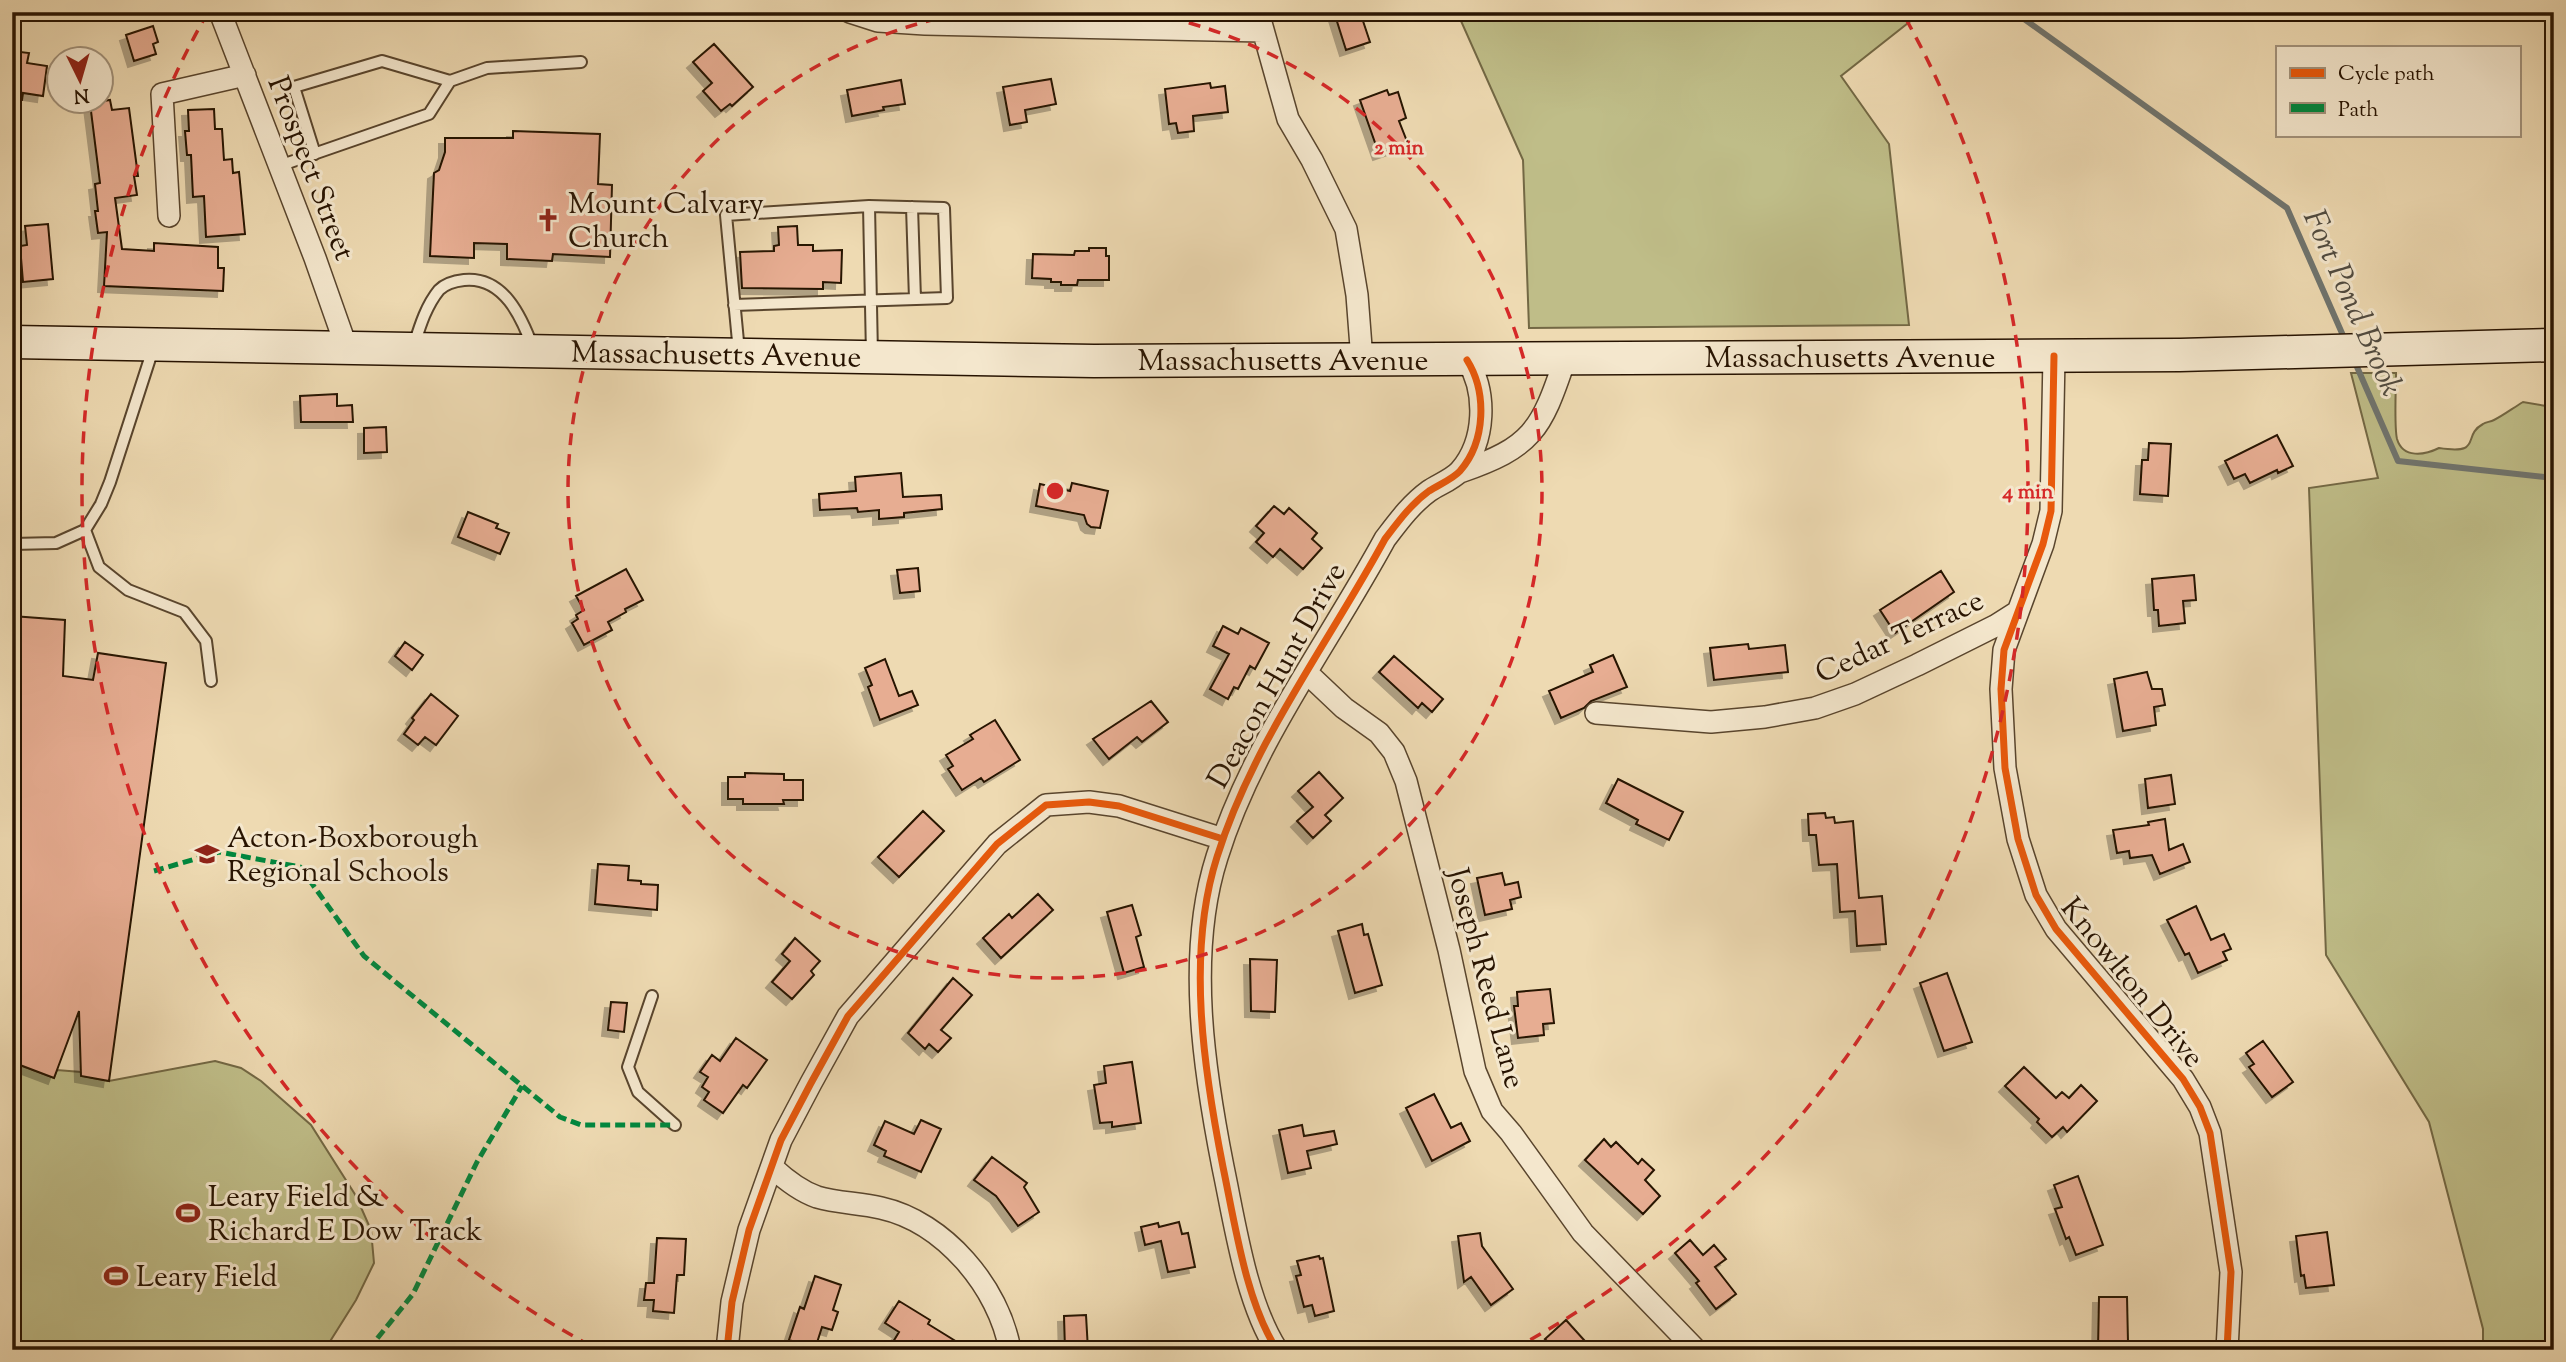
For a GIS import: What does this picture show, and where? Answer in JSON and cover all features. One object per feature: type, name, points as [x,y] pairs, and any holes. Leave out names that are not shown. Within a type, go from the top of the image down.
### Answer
[{"type":"main road","name":"Massachusetts Avenue","points":[[12,342],[1094,361],[2054,356],[2554,345]]},
{"type":"street","name":"Prospect Street","points":[[220,12],[346,346]]},
{"type":"street","points":[[850,12],[877,21],[925,24],[1260,22],[1287,118],[1312,160],[1346,229],[1357,295],[1362,360]]},
{"type":"street","points":[[169,216],[162,94],[245,75]]},
{"type":"street","name":"Knowlton Drive","points":[[2054,356],[2051,511],[2043,544],[2004,650],[2001,689],[2005,768],[2018,839],[2036,895],[2056,929],[2176,1070],[2200,1107],[2210,1133],[2231,1272],[2227,1350]]},
{"type":"street","name":"Deacon Hunt Drive","points":[[1277,1350],[1267,1334],[1243,1260],[1215,1126],[1205,1053],[1201,971],[1204,921],[1216,859],[1243,788],[1269,736],[1385,539],[1426,493],[1460,472],[1495,460],[1513,450],[1536,429],[1556,388],[1565,359]]},
{"type":"street","points":[[1460,472],[1476,444],[1481,398],[1475,372],[1467,360]]},
{"type":"street","name":"Cedar Terrace","points":[[1596,713],[1711,722],[1765,718],[1815,708],[1855,694],[1917,665],[2017,612]]},
{"type":"street","name":"Joseph Reed Lane","points":[[1307,673],[1344,708],[1379,733],[1394,752],[1406,781],[1449,950],[1475,1072],[1492,1111],[1583,1233],[1696,1350]]},
{"type":"street","points":[[727,1350],[732,1302],[749,1230],[781,1140],[848,1016],[997,844],[1046,805],[1089,802],[1119,806],[1223,839]]},
{"type":"street","points":[[773,1168],[790,1183],[817,1197],[883,1208],[924,1225],[949,1242],[999,1309],[1010,1350]]},
{"type":"lane","points":[[315,154],[294,87],[383,61],[450,80],[487,68],[581,62]]},
{"type":"lane","points":[[279,166],[429,114],[450,80]]},
{"type":"lane","points":[[869,206],[872,357]]},
{"type":"lane","points":[[734,305],[947,298],[944,208],[869,206],[726,215],[734,305],[739,355]]},
{"type":"lane","points":[[912,207],[915,299]]},
{"type":"lane","points":[[414,348],[430,304],[441,288],[468,279],[487,284],[503,293],[517,308],[534,351]]},
{"type":"lane","points":[[12,544],[55,543],[85,530],[101,504],[110,482],[154,346]]},
{"type":"lane","points":[[85,530],[99,567],[128,590],[184,611],[206,641],[211,681]]},
{"type":"lane","points":[[652,996],[628,1067],[638,1092],[675,1125]]},
{"type":"shaded area","points":[[1457,12],[1922,12],[1841,76],[1889,144],[1909,325],[1529,328],[1523,160]]},
{"type":"shaded area","points":[[2351,373],[2396,373],[2397,439],[2404,450],[2415,454],[2439,448],[2467,447],[2473,434],[2484,423],[2493,421],[2523,402],[2546,406],[2554,411],[2554,439],[2548,450],[2554,463],[2554,1350],[2483,1350],[2483,1329],[2429,1122],[2326,955],[2309,488],[2378,478]]},
{"type":"shaded area","name":"Leary Field & Richard E Dow Track","points":[[215,1061],[241,1068],[261,1081],[311,1125],[356,1196],[371,1230],[374,1263],[356,1300],[329,1343],[318,1350],[12,1350],[12,1062],[54,1078],[57,1070],[81,1072],[82,1076],[109,1081]]},
{"type":"building","points":[[1334,12],[1360,12],[1370,42],[1346,50]]},
{"type":"building","points":[[153,26],[158,42],[153,44],[156,54],[134,61],[126,35]]},
{"type":"building","points":[[714,44],[753,87],[732,106],[730,104],[721,111],[703,91],[712,83],[693,62]]},
{"type":"building","points":[[12,51],[29,53],[27,63],[46,66],[43,96],[23,93],[22,100],[12,99]]},
{"type":"building","points":[[1051,79],[1056,104],[1025,110],[1027,122],[1010,125],[1003,87]]},
{"type":"building","points":[[901,80],[905,104],[852,116],[847,90]]},
{"type":"building","points":[[1210,83],[1211,88],[1225,86],[1228,112],[1193,116],[1194,131],[1178,133],[1176,123],[1169,124],[1165,89]]},
{"type":"building","points":[[1387,90],[1389,95],[1398,92],[1406,118],[1399,121],[1408,144],[1379,154],[1360,100]]},
{"type":"building","points":[[129,108],[138,176],[134,176],[137,195],[115,198],[122,249],[154,251],[154,243],[218,247],[218,268],[224,268],[223,291],[104,286],[107,232],[98,233],[95,211],[98,211],[95,184],[100,183],[92,116],[116,116],[116,110]]},
{"type":"building","points":[[214,109],[215,129],[222,129],[224,160],[232,159],[233,173],[239,172],[245,234],[206,237],[204,196],[193,197],[191,155],[187,155],[185,131],[189,131],[188,110]]},
{"type":"building","points":[[513,131],[600,134],[598,184],[612,185],[610,257],[553,254],[552,261],[507,259],[507,244],[474,243],[474,258],[430,256],[434,173],[439,170],[445,152],[445,138],[513,138]]},
{"type":"building","points":[[48,224],[53,279],[23,282],[20,246],[27,245],[25,226]]},
{"type":"building","points":[[797,226],[798,245],[813,245],[813,251],[842,250],[841,283],[823,282],[823,289],[742,288],[740,252],[774,251],[774,246],[779,245],[778,227]]},
{"type":"building","points":[[1089,248],[1106,248],[1106,256],[1109,256],[1109,280],[1078,280],[1077,285],[1061,285],[1061,282],[1051,282],[1051,279],[1032,278],[1033,254],[1074,255],[1075,251],[1089,251]]},
{"type":"building","points":[[337,394],[337,406],[352,405],[353,422],[301,422],[300,396]]},
{"type":"building","points":[[386,427],[387,452],[364,453],[364,428]]},
{"type":"building","points":[[2277,435],[2293,466],[2278,473],[2277,470],[2250,483],[2245,474],[2234,479],[2225,461]]},
{"type":"building","points":[[2149,443],[2171,444],[2168,496],[2140,494],[2142,460],[2148,460]]},
{"type":"building","points":[[901,473],[903,497],[941,495],[942,509],[879,519],[879,510],[820,510],[819,494],[856,491],[855,477]]},
{"type":"building","points":[[1072,483],[1108,491],[1100,528],[1087,524],[1084,515],[1036,506],[1040,484],[1070,491]]},
{"type":"building","points":[[1274,506],[1284,514],[1289,508],[1317,533],[1312,539],[1322,548],[1303,569],[1280,549],[1273,557],[1256,542],[1264,533],[1256,526]]},
{"type":"building","points":[[468,512],[498,524],[496,528],[509,533],[500,554],[458,537]]},
{"type":"building","points":[[918,568],[920,591],[900,593],[897,570]]},
{"type":"building","points":[[626,569],[643,600],[608,622],[612,630],[584,645],[572,623],[578,619],[576,615],[584,610],[576,596]]},
{"type":"building","points":[[1941,571],[1954,592],[1895,633],[1880,610]]},
{"type":"building","points":[[2194,575],[2196,600],[2183,601],[2185,623],[2159,626],[2158,610],[2154,610],[2152,579]]},
{"type":"building","points":[[12,616],[65,620],[63,676],[93,680],[98,653],[166,663],[109,1081],[81,1076],[79,1011],[54,1078],[12,1062]]},
{"type":"building","points":[[1223,626],[1238,634],[1241,628],[1269,643],[1255,669],[1250,666],[1238,689],[1234,687],[1228,699],[1210,689],[1229,654],[1213,646]]},
{"type":"building","points":[[405,642],[423,655],[412,670],[395,656]]},
{"type":"building","points":[[1748,644],[1749,649],[1785,645],[1788,672],[1714,680],[1710,648]]},
{"type":"building","points":[[1613,655],[1627,687],[1591,701],[1584,708],[1561,718],[1549,691],[1593,672],[1590,665]]},
{"type":"building","points":[[1394,656],[1443,699],[1432,712],[1422,703],[1418,708],[1379,672]]},
{"type":"building","points":[[885,659],[899,696],[912,691],[918,705],[880,720],[868,687],[872,685],[865,668]]},
{"type":"building","points":[[2147,672],[2152,689],[2162,689],[2165,705],[2154,707],[2156,725],[2123,731],[2114,679]]},
{"type":"building","points":[[431,694],[458,716],[436,745],[425,737],[418,745],[404,734],[414,720],[412,718]]},
{"type":"building","points":[[1151,701],[1168,722],[1142,742],[1137,737],[1109,759],[1093,739]]},
{"type":"building","points":[[995,720],[1020,760],[984,782],[981,778],[962,790],[948,769],[953,766],[946,755],[973,739],[970,735]]},
{"type":"building","points":[[1319,772],[1343,798],[1325,815],[1331,821],[1313,838],[1297,821],[1313,807],[1298,791]]},
{"type":"building","points":[[745,773],[784,774],[784,780],[803,780],[803,800],[783,800],[784,804],[743,804],[743,799],[728,799],[728,777],[745,777]]},
{"type":"building","points":[[2171,775],[2175,804],[2148,808],[2145,779]]},
{"type":"building","points":[[1618,779],[1683,812],[1669,840],[1636,824],[1638,820],[1606,803]]},
{"type":"building","points":[[923,811],[944,831],[899,877],[878,857]]},
{"type":"building","points":[[1825,813],[1826,818],[1834,817],[1835,823],[1853,821],[1859,898],[1882,896],[1886,944],[1857,946],[1855,911],[1840,912],[1837,864],[1819,865],[1816,835],[1809,835],[1808,814]]},
{"type":"building","points":[[2165,819],[2169,850],[2183,844],[2190,862],[2160,874],[2152,855],[2130,858],[2129,851],[2117,853],[2113,830],[2149,825],[2148,822]]},
{"type":"building","points":[[598,864],[629,866],[628,880],[658,885],[657,910],[595,904]]},
{"type":"building","points":[[1502,873],[1505,885],[1518,882],[1521,897],[1510,900],[1512,909],[1485,915],[1477,878]]},
{"type":"building","points":[[1038,894],[1053,910],[1001,958],[983,938],[1009,914],[1012,918]]},
{"type":"building","points":[[1132,905],[1141,935],[1136,937],[1144,967],[1124,973],[1107,912]]},
{"type":"building","points":[[2196,906],[2211,940],[2224,934],[2231,949],[2223,952],[2227,960],[2198,973],[2189,953],[2185,955],[2167,920]]},
{"type":"building","points":[[1362,924],[1364,935],[1368,934],[1382,985],[1355,993],[1338,931]]},
{"type":"building","points":[[795,938],[820,961],[811,971],[814,975],[792,999],[772,982],[790,961],[782,954]]},
{"type":"building","points":[[1250,959],[1277,960],[1275,1012],[1251,1011]]},
{"type":"building","points":[[1947,973],[1972,1042],[1944,1051],[1920,983]]},
{"type":"building","points":[[953,978],[972,995],[941,1030],[951,1038],[938,1052],[929,1044],[925,1049],[908,1033]]},
{"type":"building","points":[[1550,989],[1554,1023],[1543,1024],[1544,1035],[1518,1038],[1514,1006],[1518,1006],[1517,992]]},
{"type":"building","points":[[611,1002],[627,1003],[624,1032],[608,1030]]},
{"type":"building","points":[[736,1038],[767,1060],[747,1088],[743,1085],[723,1113],[704,1100],[709,1092],[702,1087],[708,1077],[700,1072],[712,1055],[720,1061]]},
{"type":"building","points":[[2263,1041],[2293,1082],[2272,1097],[2249,1067],[2254,1064],[2246,1053]]},
{"type":"building","points":[[1132,1062],[1141,1123],[1112,1127],[1112,1122],[1100,1123],[1094,1085],[1106,1083],[1104,1066]]},
{"type":"building","points":[[2024,1067],[2056,1098],[2062,1092],[2069,1098],[2081,1085],[2097,1101],[2067,1132],[2063,1127],[2052,1137],[2037,1122],[2039,1119],[2005,1086]]},
{"type":"building","points":[[1434,1094],[1451,1128],[1461,1123],[1470,1141],[1432,1161],[1406,1108]]},
{"type":"building","points":[[921,1120],[941,1129],[921,1172],[884,1156],[886,1151],[874,1145],[885,1121],[914,1134]]},
{"type":"building","points":[[1302,1125],[1304,1136],[1334,1131],[1337,1144],[1307,1151],[1311,1168],[1288,1173],[1279,1130]]},
{"type":"building","points":[[1604,1139],[1611,1147],[1616,1142],[1638,1164],[1642,1159],[1654,1170],[1645,1180],[1660,1196],[1643,1214],[1585,1160]]},
{"type":"building","points":[[992,1157],[1027,1183],[1024,1187],[1039,1212],[1018,1226],[996,1196],[974,1180]]},
{"type":"building","points":[[2078,1176],[2103,1245],[2076,1255],[2069,1237],[2066,1239],[2055,1209],[2062,1207],[2054,1185]]},
{"type":"building","points":[[1179,1222],[1182,1234],[1188,1233],[1195,1267],[1168,1272],[1161,1241],[1145,1245],[1141,1227],[1158,1223],[1159,1227]]},
{"type":"building","points":[[2327,1232],[2334,1285],[2306,1288],[2304,1275],[2301,1276],[2296,1236]]},
{"type":"building","points":[[1480,1233],[1482,1246],[1513,1289],[1491,1305],[1471,1277],[1464,1282],[1458,1236]]},
{"type":"building","points":[[657,1238],[686,1239],[684,1275],[677,1275],[674,1313],[653,1311],[654,1300],[644,1300],[646,1283],[654,1283]]},
{"type":"building","points":[[1690,1240],[1703,1255],[1714,1245],[1726,1259],[1715,1267],[1736,1294],[1716,1309],[1696,1283],[1699,1281],[1675,1253]]},
{"type":"building","points":[[1319,1256],[1320,1259],[1323,1258],[1334,1311],[1315,1316],[1312,1305],[1304,1307],[1296,1276],[1301,1275],[1297,1261]]},
{"type":"building","points":[[815,1276],[841,1285],[833,1310],[838,1312],[832,1330],[822,1327],[815,1349],[789,1340],[800,1307],[804,1309]]},
{"type":"building","points":[[2099,1297],[2127,1297],[2128,1342],[2124,1342],[2124,1350],[2098,1350]]},
{"type":"building","points":[[899,1301],[930,1320],[928,1324],[970,1350],[926,1350],[913,1341],[906,1350],[893,1342],[899,1332],[885,1323]]},
{"type":"building","points":[[1086,1315],[1088,1350],[1065,1350],[1064,1316]]},
{"type":"building","points":[[1566,1320],[1593,1350],[1555,1350],[1545,1339]]},
{"type":"waterway","name":"Fort Pond Brook","points":[[2018,12],[2287,208],[2345,340]]},
{"type":"waterway","name":"Fort Pond Brook","points":[[2354,360],[2398,461],[2554,478]]},
{"type":"marked path","points":[[154,871],[219,852],[300,867],[364,956],[560,1117],[581,1125],[675,1125]]},
{"type":"marked path","points":[[368,1350],[413,1294],[477,1162],[522,1086]]},
{"type":"cycle path","points":[[2054,356],[2051,511],[2043,544],[2004,650],[2001,689],[2005,768],[2018,839],[2036,895],[2056,929],[2183,1079],[2200,1107],[2210,1133],[2231,1272],[2227,1350]]},
{"type":"cycle path","points":[[1277,1350],[1266,1331],[1249,1286],[1237,1237],[1210,1092],[1201,1012],[1200,972],[1208,894],[1217,857],[1250,774],[1293,694],[1385,539],[1416,502],[1457,474],[1469,459],[1475,446],[1481,416],[1478,387],[1467,360]]},
{"type":"cycle path","points":[[727,1350],[732,1302],[749,1230],[781,1140],[811,1083],[848,1016],[997,844],[1046,805],[1089,802],[1119,806],[1223,839]]},
{"type":"place","name":"Mount Calvary Church","points":[[548,220]]},
{"type":"place","name":"Acton-Boxborough Regional Schools","points":[[207,854]]},
{"type":"place","name":"Leary Field & Richard E Dow Track","points":[[188,1213]]},
{"type":"place","name":"Leary Field","points":[[116,1276]]}]
